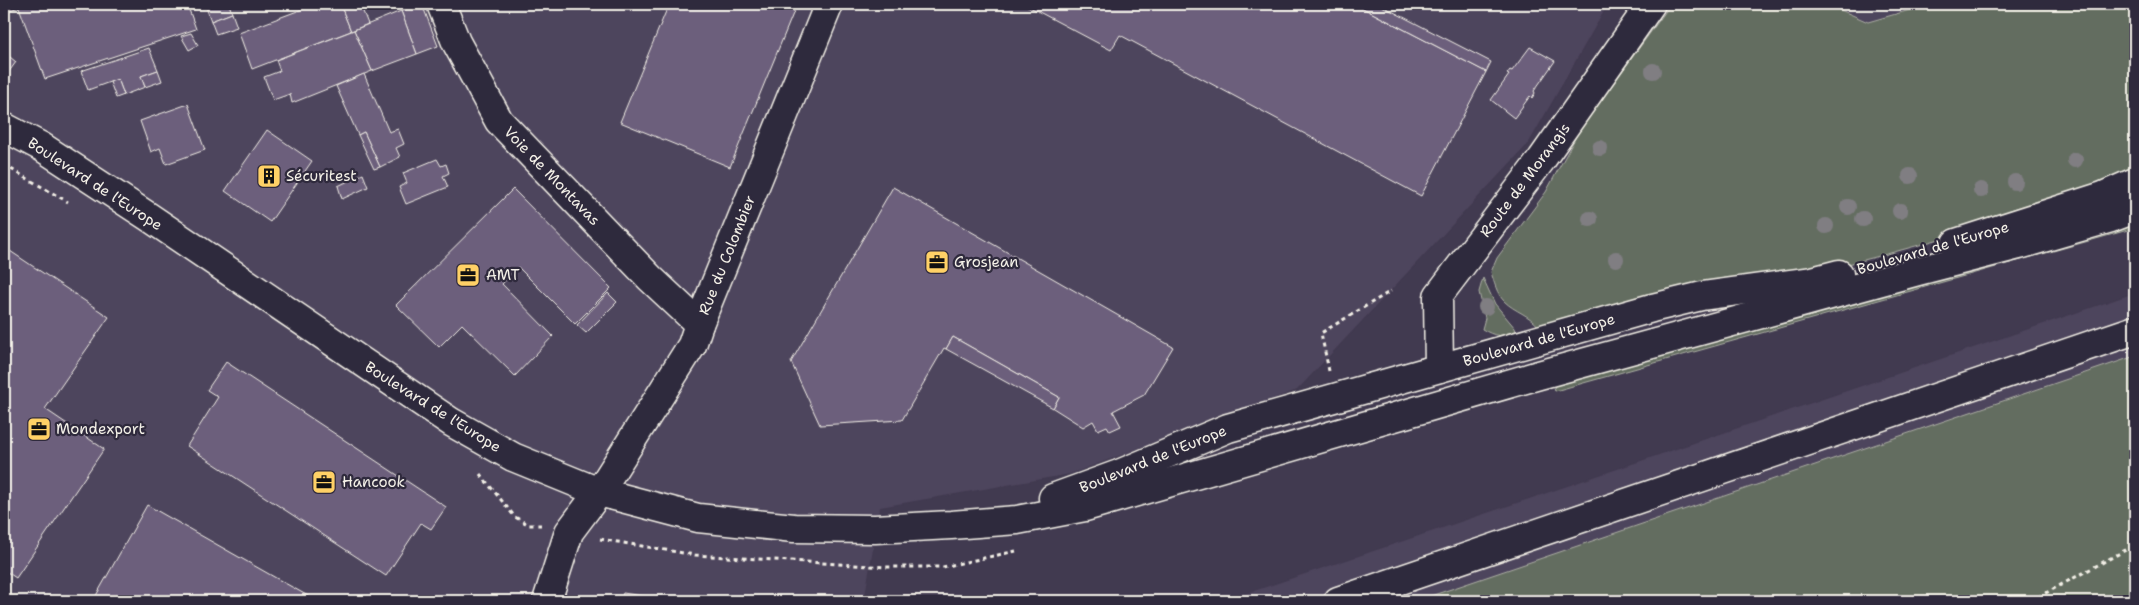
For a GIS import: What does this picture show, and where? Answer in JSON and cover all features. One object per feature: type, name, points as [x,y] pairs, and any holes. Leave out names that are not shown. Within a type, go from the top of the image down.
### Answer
[{"type":"main road","name":"Voie de Montavas","points":[[441,4],[456,42],[499,121],[650,278],[699,324]]},
{"type":"main road","name":"Rue du Colombier","points":[[547,601],[569,532],[598,492],[692,345],[829,4]]},
{"type":"main road","name":"Route de Morangis","points":[[1441,379],[1438,296],[1542,159],[1651,4]]},
{"type":"main road","name":"Boulevard de l'Europe","points":[[4,127],[42,147],[132,206],[451,422],[513,457],[598,492],[698,518],[794,528],[874,530],[951,525],[1017,520],[1085,507],[1502,386],[1862,286],[2019,246],[2112,218],[2135,209]]},
{"type":"main road","name":"Boulevard de l'Europe","points":[[951,525],[1073,492],[1228,428],[1441,379],[1669,304],[1702,296],[1812,281],[1912,256],[2094,199],[2135,182]]},
{"type":"main road","points":[[1338,601],[2135,330]]},
{"type":"main road","points":[[1118,498],[1338,422],[1441,379],[1502,386]]},
{"type":"path","points":[[4,165],[74,206]]},
{"type":"path","points":[[480,474],[515,517],[529,525],[549,524],[569,532],[695,555],[885,567],[943,567],[1021,550]]},
{"type":"path","points":[[2031,601],[2135,546]]},
{"type":"shaded area","points":[[4,4],[1608,4],[1528,144],[1297,390],[1070,474],[880,507],[864,601],[4,601]]},
{"type":"shaded area","points":[[1827,4],[1931,4],[1868,22]]},
{"type":"shaded area","points":[[2135,293],[2135,601],[1224,601],[1547,493]]},
{"type":"green space","points":[[1671,4],[1827,4],[1868,22],[1931,4],[2135,4],[2135,169],[1991,223],[1881,256],[1769,282],[1540,328],[1531,319],[1504,301],[1491,272],[1497,258],[1546,192],[1579,131]]},
{"type":"green space","points":[[2135,216],[2135,228],[1555,391],[1553,382]]},
{"type":"green space","points":[[1483,278],[1495,304],[1515,328],[1517,334],[1499,336],[1482,329],[1485,318],[1479,292]]},
{"type":"green space","points":[[2135,356],[2135,601],[1416,601]]},
{"type":"building","points":[[4,4],[187,4],[196,29],[45,79],[19,7],[4,12]]},
{"type":"building","points":[[205,4],[229,4],[232,13],[211,21]]},
{"type":"building","points":[[316,4],[340,4],[351,31],[252,69],[239,33]]},
{"type":"building","points":[[340,4],[360,4],[368,24],[351,31]]},
{"type":"building","points":[[422,4],[438,46],[417,54],[401,11]]},
{"type":"building","points":[[669,4],[797,4],[730,167],[620,122]]},
{"type":"building","points":[[1024,4],[1355,4],[1486,72],[1421,196],[1120,35],[1111,50]]},
{"type":"building","points":[[1355,4],[1378,4],[1491,62],[1486,72]]},
{"type":"building","points":[[401,11],[417,54],[372,71],[354,30]]},
{"type":"building","points":[[232,13],[237,27],[216,34],[211,21]]},
{"type":"building","points":[[354,30],[372,71],[292,103],[290,94],[273,100],[264,77],[280,71],[276,60]]},
{"type":"building","points":[[191,33],[198,45],[189,50],[181,36]]},
{"type":"building","points":[[1530,47],[1555,61],[1534,91],[1535,93],[1532,98],[1530,96],[1514,118],[1491,100],[1509,75],[1507,74],[1510,70],[1512,71]]},
{"type":"building","points":[[149,48],[158,70],[141,76],[145,87],[124,95],[118,79],[88,90],[81,71]]},
{"type":"building","points":[[4,52],[16,62],[5,77],[4,77]]},
{"type":"building","points":[[158,70],[162,81],[145,87],[141,76]]},
{"type":"building","points":[[364,74],[389,132],[398,129],[404,144],[396,148],[400,157],[380,167],[364,132],[358,135],[336,86]]},
{"type":"building","points":[[118,79],[124,95],[116,98],[110,82]]},
{"type":"building","points":[[188,104],[205,150],[166,164],[160,148],[151,152],[140,121]]},
{"type":"building","name":"Sécuritest","points":[[267,130],[312,161],[270,222],[225,191]]},
{"type":"building","points":[[364,132],[380,167],[374,169],[358,135]]},
{"type":"building","points":[[437,159],[441,166],[446,164],[449,173],[443,176],[448,187],[406,204],[399,187],[407,183],[403,173]]},
{"type":"building","points":[[363,174],[368,187],[342,199],[338,186]]},
{"type":"building","name":"Grosjean","points":[[893,187],[1173,347],[1144,395],[1113,411],[1121,426],[1110,431],[1107,426],[1098,430],[1093,421],[1083,427],[1053,408],[1059,397],[953,337],[946,349],[944,348],[902,420],[820,425],[791,362]]},
{"type":"building","name":"AMT","points":[[513,189],[611,288],[575,324],[518,267],[502,284],[553,336],[515,376],[462,324],[439,347],[396,305]]},
{"type":"building","name":"Mondexport","points":[[4,247],[109,317],[45,409],[104,449],[16,578],[4,570]]},
{"type":"building","points":[[608,293],[617,302],[586,333],[577,325]]},
{"type":"building","points":[[953,337],[1059,397],[1053,408],[946,349]]},
{"type":"building","name":"Hancook","points":[[226,362],[446,507],[431,529],[421,523],[386,576],[187,446],[218,397],[207,390]]},
{"type":"building","points":[[147,505],[283,582],[317,601],[93,601]]},
{"type":"building","points":[[623,593],[675,601],[620,601]]},
{"type":"place","name":"Sécuritest","points":[[269,176]]},
{"type":"place","name":"Grosjean","points":[[937,262]]},
{"type":"place","name":"AMT","points":[[468,275]]},
{"type":"place","name":"Mondexport","points":[[39,429]]},
{"type":"place","name":"Hancook","points":[[324,482]]}]
